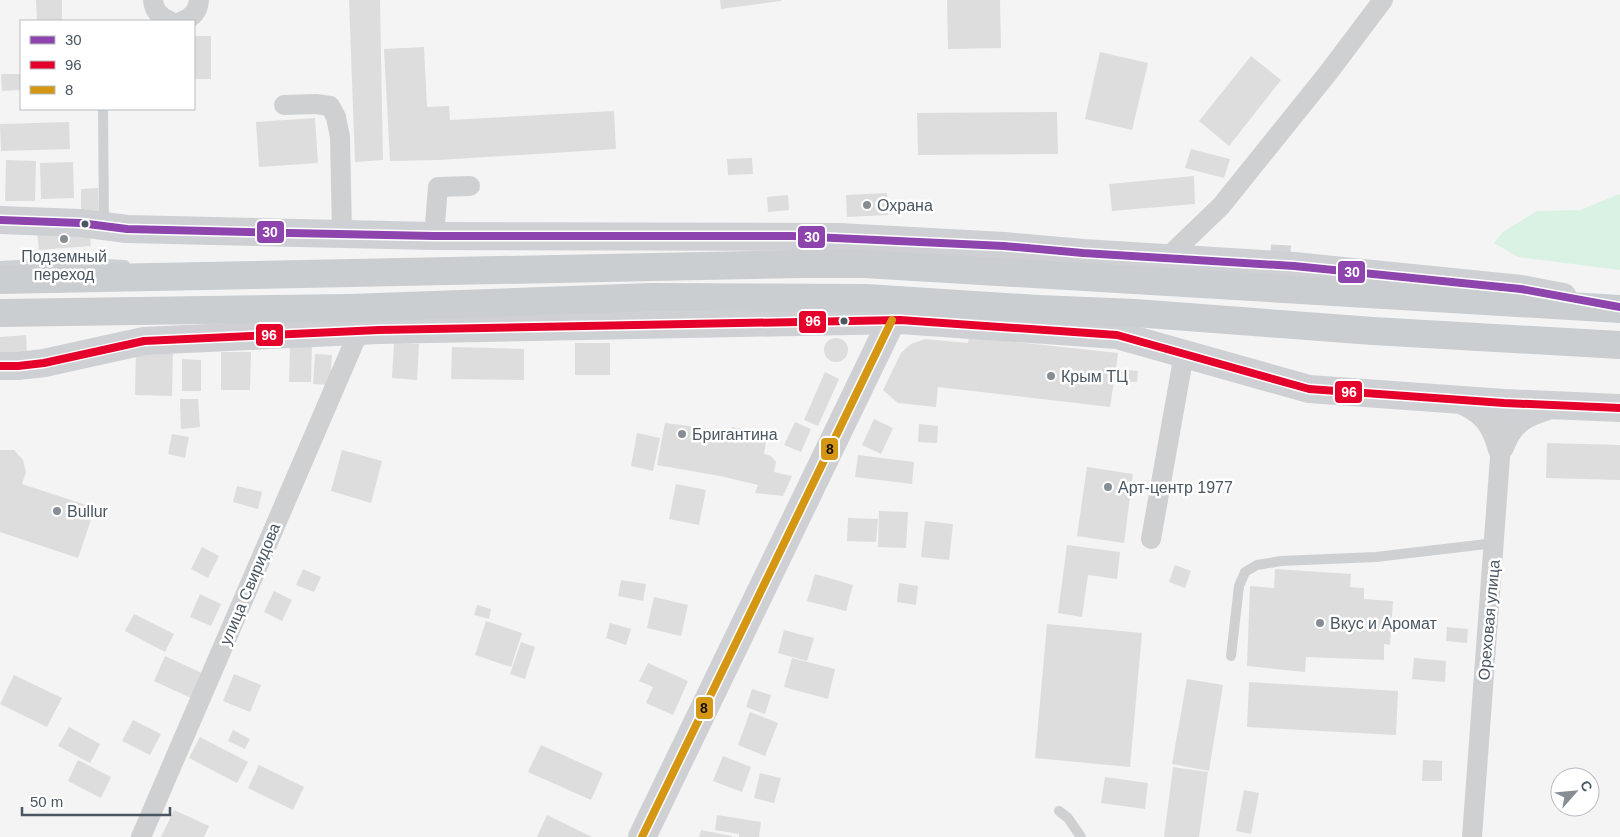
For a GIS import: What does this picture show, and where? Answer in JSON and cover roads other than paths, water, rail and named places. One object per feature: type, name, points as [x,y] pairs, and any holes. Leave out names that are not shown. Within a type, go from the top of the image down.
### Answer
[{"type":"main road","points":[[0,220],[237,232],[434,236],[839,237],[1004,246],[1167,258],[1193,247],[1294,266],[1521,289],[1620,308]]},
{"type":"main road","points":[[0,280],[864,264],[1620,308]]},
{"type":"main road","points":[[0,313],[349,308],[651,297],[866,298],[1135,313],[1373,331],[1620,345]]},
{"type":"main road","points":[[642,837],[855,399],[877,348],[880,320]]},
{"type":"main road","points":[[0,366],[44,363],[144,341],[359,332],[880,320],[919,321],[1117,335],[1309,389],[1504,403],[1620,408]]},
{"type":"main road","points":[[877,348],[894,333],[919,321]]},
{"type":"street","points":[[153,0],[157,12],[162,18],[167,20]]},
{"type":"street","points":[[184,20],[195,12],[199,0]]},
{"type":"street","points":[[1193,247],[1220,206],[1328,73],[1383,0]]},
{"type":"street","points":[[284,105],[316,104],[330,106],[336,117],[340,137],[342,234]]},
{"type":"street","points":[[434,236],[438,187],[470,186]]},
{"type":"street","name":"улица Свиридова","points":[[142,837],[359,332]]},
{"type":"street","points":[[1151,539],[1184,354]]},
{"type":"street","points":[[1446,399],[1471,408],[1484,419],[1494,434],[1500,459]]},
{"type":"street","name":"Ореховая улица","points":[[1472,837],[1504,403]]},
{"type":"street","points":[[1500,459],[1508,437],[1519,422],[1533,414],[1563,406]]},
{"type":"lane","points":[[103,110],[104,226]]},
{"type":"lane","points":[[0,266],[68,262],[138,266],[203,276]]},
{"type":"lane","points":[[0,322],[131,320],[209,309]]},
{"type":"lane","points":[[1231,656],[1239,586],[1245,572],[1256,565],[1281,561],[1376,558],[1494,543]]},
{"type":"lane","points":[[1059,811],[1068,818],[1081,837]]},
{"type":"tunnel","points":[[1280,262],[1281,245]]},
{"type":"place","name":"Охрана","points":[[867,205]]},
{"type":"place","name":"Подземный переход","points":[[64,239]]},
{"type":"place","name":"Крым ТЦ","points":[[1051,376]]},
{"type":"place","name":"Бригантина","points":[[682,434]]},
{"type":"place","name":"Арт-центр 1977","points":[[1108,487]]},
{"type":"place","name":"Bullur","points":[[57,511]]},
{"type":"place","name":"Вкус и Аромат","points":[[1320,623]]}]
